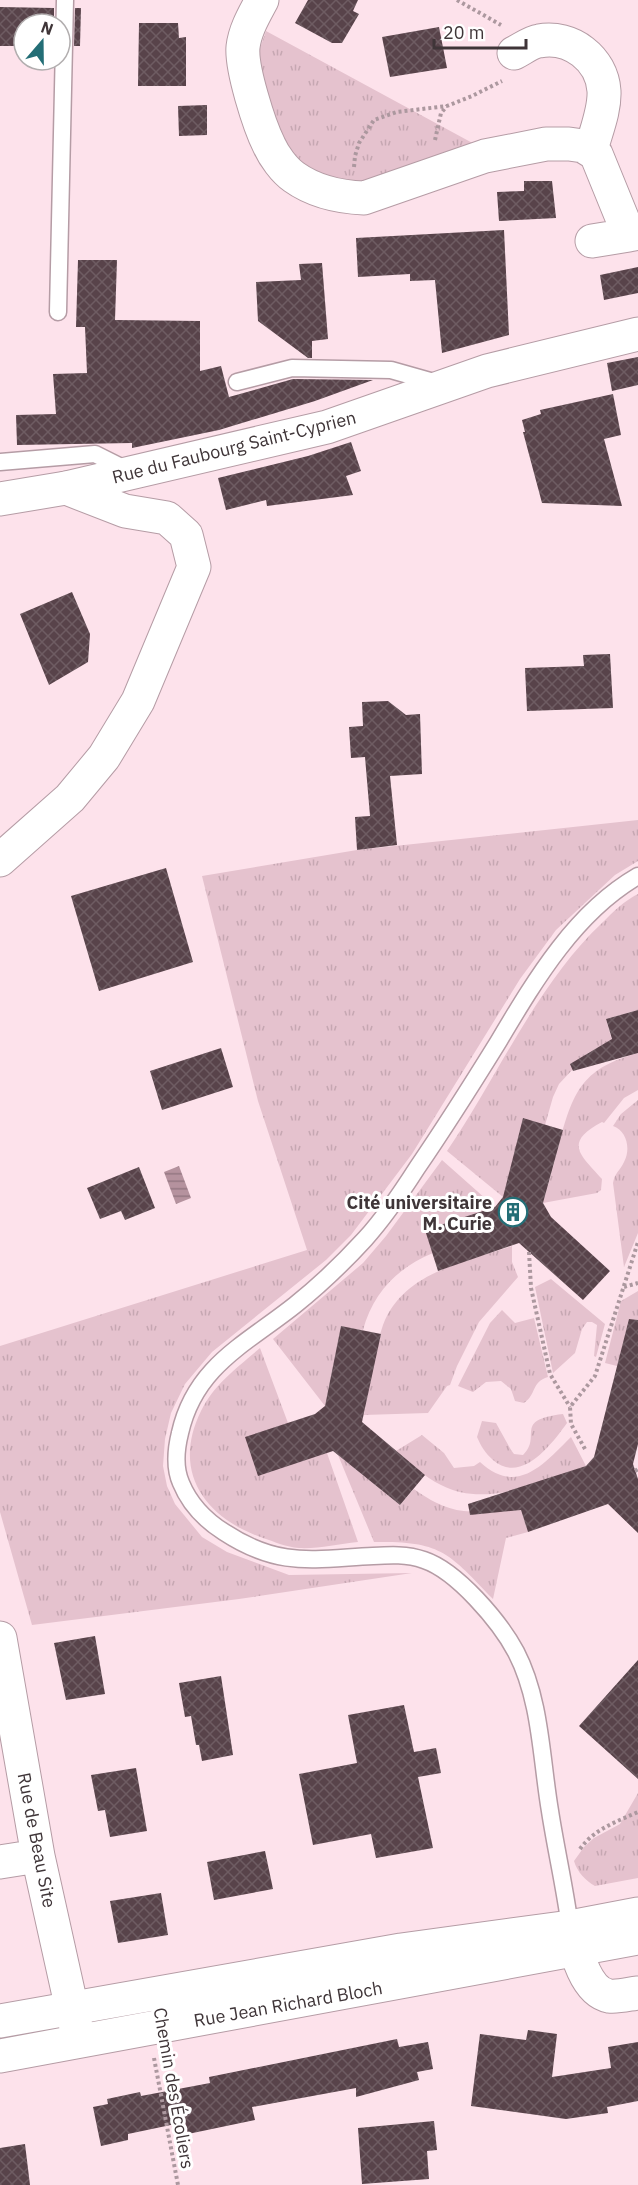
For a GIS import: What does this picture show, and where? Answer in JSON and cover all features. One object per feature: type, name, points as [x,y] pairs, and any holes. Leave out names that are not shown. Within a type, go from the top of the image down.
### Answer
[{"type":"street","points":[[262,0],[246,31],[243,47],[245,68],[268,144],[278,160],[293,176],[323,192],[343,197],[364,198],[485,156],[546,144],[569,144],[591,150],[600,161],[633,234],[592,241]]},
{"type":"street","points":[[514,53],[538,41],[562,41],[579,48],[592,61],[602,79],[604,100],[591,150]]},
{"type":"street","name":"Rue du Faubourg Saint-Cyprien","points":[[0,499],[66,489],[327,427],[487,371],[638,334]]},
{"type":"street","points":[[0,861],[70,798],[104,757],[138,701],[194,567],[186,535],[167,518],[125,511],[66,489]]},
{"type":"street","name":"Rue de Beau Site","points":[[0,1638],[38,1856],[80,2042]]},
{"type":"street","points":[[0,1862],[38,1856]]},
{"type":"street","name":"Rue Jean Richard Bloch","points":[[0,2056],[149,2028],[573,1939],[638,1914]]},
{"type":"street","name":"Rue Jean Richard Bloch","points":[[0,2021],[401,1950],[573,1939],[638,1938]]},
{"type":"street","points":[[573,1939],[584,1971],[601,1993],[619,1996],[638,1993]]},
{"type":"lane","points":[[58,312],[65,0]]},
{"type":"lane","points":[[237,382],[292,368],[391,370],[444,385]]},
{"type":"lane","points":[[0,462],[94,454],[133,473]]},
{"type":"lane","points":[[573,1939],[531,1693],[517,1653],[488,1611],[466,1589],[427,1560],[398,1555],[302,1561],[267,1553],[239,1542],[204,1518],[194,1507],[181,1485],[176,1456],[185,1411],[201,1384],[243,1341],[294,1305],[341,1265],[368,1236],[393,1204],[452,1118],[543,970],[593,911],[638,876]]},
{"type":"path","points":[[356,174],[354,164],[357,149],[374,120],[397,112],[447,106],[513,75],[514,53],[507,28],[457,0]]},
{"type":"path","points":[[431,176],[438,124],[441,113],[447,106]]},
{"type":"path","points":[[570,1407],[595,1376],[638,1242]]},
{"type":"path","points":[[529,1252],[531,1288],[550,1374],[570,1407],[571,1424],[585,1449]]},
{"type":"path","points":[[623,1287],[638,1283]]},
{"type":"path","points":[[562,1874],[587,1840],[612,1823],[638,1812]]},
{"type":"path","name":"Chemin des Écoliers","points":[[149,2028],[178,2185]]},
{"type":"green space","points":[[266,31],[478,146],[386,183],[328,185],[289,155],[260,87],[259,51]]},
{"type":"green space","points":[[638,820],[638,861],[615,875],[556,930],[520,979],[412,1154],[351,1235],[326,1260],[212,1352],[185,1384],[171,1413],[165,1439],[163,1466],[167,1486],[175,1504],[202,1537],[227,1552],[289,1575],[412,1573],[239,1599],[32,1625],[0,1512],[0,1346],[307,1250],[258,1101],[202,876],[357,850]]},
{"type":"green space","points":[[638,894],[638,1010],[606,1019],[612,1041],[588,1053],[559,1084],[545,1125],[503,1197],[447,1151],[557,974],[606,919],[623,903]]},
{"type":"green space","points":[[638,1053],[638,1090],[624,1098],[604,1123],[590,1129],[582,1136],[579,1143],[582,1156],[602,1179],[601,1190],[597,1193],[543,1203],[565,1122],[577,1094],[593,1074],[620,1059]]},
{"type":"green space","points":[[638,1100],[638,1233],[624,1267],[613,1183],[626,1157],[627,1146],[622,1132],[613,1126],[621,1114]]},
{"type":"green space","points":[[442,1160],[495,1207],[426,1230],[433,1253],[408,1266],[388,1283],[373,1304],[363,1330],[341,1327],[325,1406],[273,1339],[363,1263],[386,1236]]},
{"type":"green space","points":[[512,1246],[512,1262],[518,1277],[479,1322],[450,1385],[428,1413],[364,1415],[374,1358],[383,1325],[392,1307],[420,1281],[437,1272]]},
{"type":"green space","points":[[551,1279],[605,1324],[596,1357],[594,1356],[597,1325],[587,1322],[582,1329],[575,1353],[553,1373],[535,1287]]},
{"type":"green space","points":[[638,1291],[638,1327],[617,1366],[605,1363],[621,1301]]},
{"type":"green space","points":[[502,1310],[515,1323],[534,1318],[548,1377],[536,1385],[531,1396],[524,1403],[515,1401],[511,1389],[501,1381],[486,1382],[473,1392],[458,1386],[490,1323]]},
{"type":"green space","points":[[260,1348],[288,1423],[327,1453],[358,1542],[306,1548],[281,1544],[242,1529],[225,1518],[210,1505],[199,1490],[192,1473],[190,1454],[193,1433],[201,1411],[220,1384]]},
{"type":"green space","points":[[563,1414],[567,1423],[544,1451],[525,1465],[514,1468],[493,1460],[477,1437],[482,1421],[496,1423],[514,1454],[523,1455],[531,1441],[533,1425],[538,1420]]},
{"type":"green space","points":[[422,1435],[444,1453],[454,1468],[474,1466],[480,1462],[493,1472],[506,1476],[518,1476],[529,1473],[540,1466],[571,1437],[586,1466],[514,1490],[477,1494],[459,1492],[429,1478],[396,1451]]},
{"type":"green space","points":[[338,1455],[400,1505],[414,1489],[441,1505],[453,1509],[477,1512],[520,1507],[528,1532],[506,1538],[493,1599],[465,1570],[442,1552],[415,1544],[374,1542]]},
{"type":"green space","points":[[638,1793],[638,1878],[595,1886],[582,1876],[574,1861],[594,1838],[620,1824]]},
{"type":"shaded area","points":[[179,1166],[191,1198],[176,1204],[164,1172]]},
{"type":"building","points":[[308,0],[358,0],[353,11],[359,14],[342,43],[332,43],[295,23]]},
{"type":"building","points":[[0,7],[54,8],[54,12],[12,12],[12,46],[0,46]]},
{"type":"building","points":[[75,8],[81,8],[80,46],[74,46]]},
{"type":"building","points":[[139,23],[178,23],[179,38],[186,37],[186,86],[138,86]]},
{"type":"building","points":[[439,27],[447,68],[390,77],[382,37]]},
{"type":"building","points":[[207,105],[207,135],[179,136],[178,106]]},
{"type":"building","points":[[524,181],[552,181],[556,218],[499,221],[497,192],[524,191]]},
{"type":"building","points":[[504,230],[509,335],[442,353],[435,280],[410,281],[410,274],[358,277],[356,238]]},
{"type":"building","points":[[78,260],[117,260],[115,320],[200,321],[200,371],[221,366],[229,397],[293,379],[373,380],[315,401],[219,430],[132,448],[132,443],[17,445],[16,415],[56,414],[53,374],[87,373],[85,327],[76,327]]},
{"type":"building","points":[[322,263],[328,339],[312,341],[312,358],[308,358],[258,321],[256,282],[301,280],[299,264]]},
{"type":"building","points":[[638,267],[638,293],[604,300],[600,275]]},
{"type":"building","points":[[638,357],[638,385],[612,391],[607,363]]},
{"type":"building","points":[[613,394],[621,435],[604,439],[622,506],[542,503],[523,432],[525,432],[522,420],[541,414],[540,410]]},
{"type":"building","points":[[351,442],[361,471],[346,476],[353,495],[267,506],[266,500],[226,510],[218,478],[308,456]]},
{"type":"building","points":[[72,592],[90,634],[88,662],[49,685],[20,614]]},
{"type":"building","points":[[610,654],[613,708],[527,711],[525,668],[584,666],[583,655]]},
{"type":"building","points":[[388,701],[406,715],[420,714],[422,774],[390,776],[397,845],[357,850],[355,817],[370,816],[365,757],[351,758],[349,727],[363,726],[362,702]]},
{"type":"building","points":[[166,868],[193,962],[99,991],[71,896]]},
{"type":"building","points":[[638,1010],[638,1053],[573,1071],[570,1064],[612,1039],[606,1019]]},
{"type":"building","points":[[221,1048],[233,1087],[162,1110],[150,1071]]},
{"type":"building","name":"Cité universitaire M. Curie","points":[[523,1118],[563,1130],[543,1203],[551,1217],[610,1271],[583,1300],[519,1243],[438,1271],[425,1230],[495,1207],[503,1197]]},
{"type":"building","points":[[139,1167],[155,1208],[125,1220],[121,1211],[100,1219],[87,1188]]},
{"type":"building","points":[[629,1319],[638,1320],[638,1444],[633,1464],[638,1479],[638,1533],[608,1504],[528,1532],[521,1510],[470,1515],[468,1504],[586,1466],[594,1457]]},
{"type":"building","points":[[341,1326],[381,1334],[362,1422],[425,1475],[400,1505],[333,1451],[258,1476],[245,1437],[315,1414],[325,1406]]},
{"type":"building","points":[[95,1636],[105,1694],[66,1700],[54,1643]]},
{"type":"building","points":[[638,1660],[638,1779],[579,1726]]},
{"type":"building","points":[[221,1676],[233,1755],[202,1761],[199,1745],[196,1745],[191,1716],[185,1717],[179,1683]]},
{"type":"building","points":[[404,1705],[414,1752],[436,1748],[441,1773],[418,1777],[433,1848],[376,1858],[371,1834],[313,1845],[299,1774],[357,1763],[348,1715]]},
{"type":"building","points":[[136,1768],[147,1831],[110,1837],[105,1810],[98,1811],[91,1775]]},
{"type":"building","points":[[265,1851],[273,1889],[214,1900],[207,1862]]},
{"type":"building","points":[[161,1893],[168,1935],[118,1943],[110,1901]]},
{"type":"building","points":[[528,2030],[557,2034],[552,2077],[611,2068],[608,2047],[638,2042],[638,2101],[607,2107],[608,2113],[566,2119],[471,2106],[480,2034],[526,2040]]},
{"type":"building","points":[[397,2039],[399,2047],[428,2042],[433,2069],[417,2072],[419,2080],[356,2097],[356,2088],[252,2107],[255,2120],[188,2134],[185,2122],[128,2134],[128,2140],[101,2146],[93,2107],[108,2104],[107,2099],[140,2092],[141,2096],[210,2083],[209,2077]]},
{"type":"building","points":[[434,2121],[437,2150],[427,2151],[429,2179],[362,2184],[358,2128]]},
{"type":"building","points":[[25,2144],[30,2185],[0,2185],[0,2148]]},
{"type":"place","name":"Cité universitaire M. Curie","points":[[513,1212]]}]
